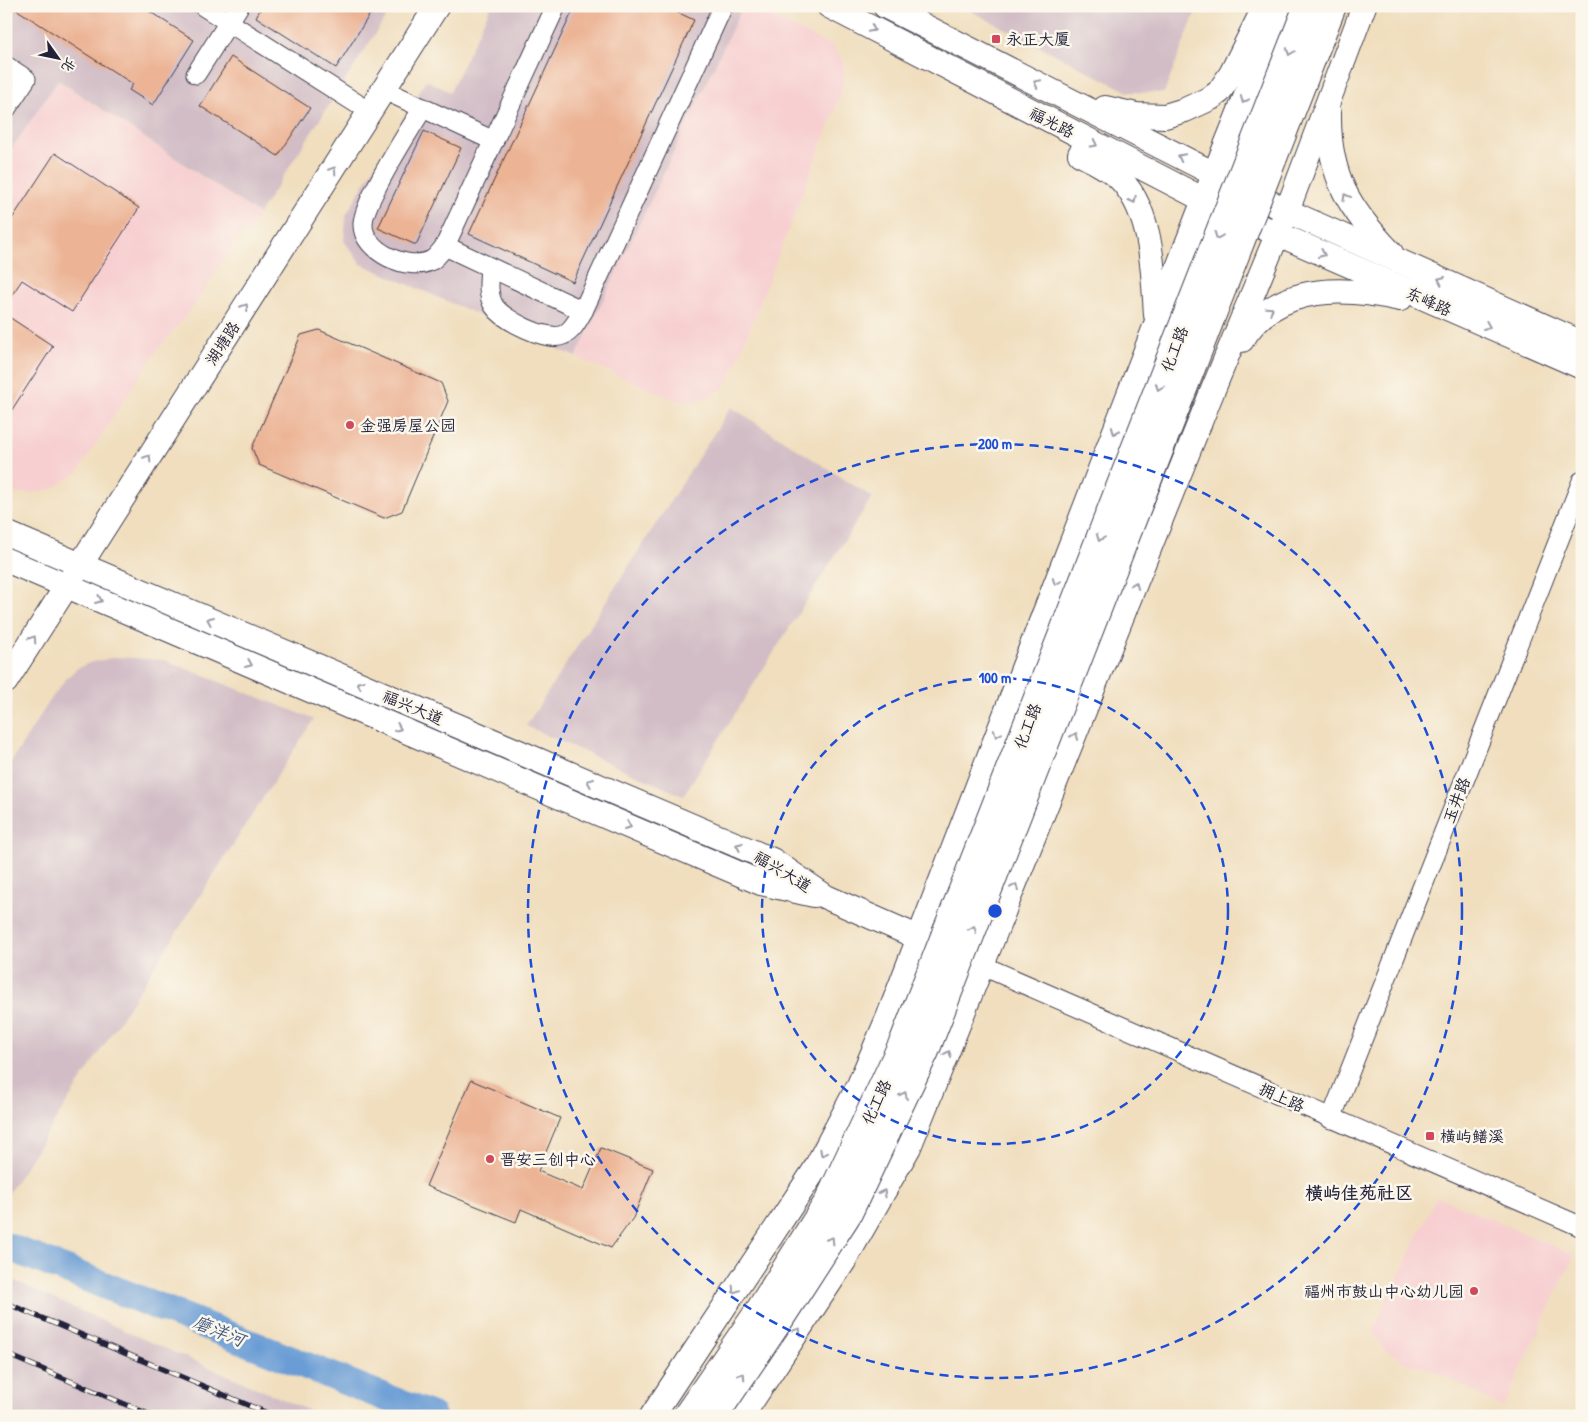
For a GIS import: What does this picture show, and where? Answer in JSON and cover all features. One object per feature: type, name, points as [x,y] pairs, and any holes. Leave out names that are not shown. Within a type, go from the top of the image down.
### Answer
[{"type":"highway","name":"化工路","points":[[687,1416],[760,1310],[830,1201],[904,1041],[1308,6]]},
{"type":"highway","name":"化工路","points":[[714,1416],[780,1320],[848,1212],[925,1051],[1332,6]]},
{"type":"main road","name":"湖塘路","points":[[6,680],[60,583],[356,103],[418,6]]},
{"type":"main road","name":"湖塘路","points":[[73,562],[384,90],[437,6]]},
{"type":"main road","name":"福光路","points":[[829,6],[1204,200],[1277,234]]},
{"type":"main road","name":"福光路","points":[[885,6],[1287,211]]},
{"type":"main road","points":[[1072,101],[1151,117],[1165,116],[1203,103],[1219,92],[1225,84],[1265,6]]},
{"type":"main road","points":[[652,1416],[814,1171],[846,1110],[884,1026],[1214,174],[1282,6]]},
{"type":"main road","points":[[742,1416],[844,1261],[908,1147],[983,966],[1212,392],[1287,211],[1364,6]]},
{"type":"main road","points":[[968,79],[1062,144],[1107,168],[1121,182],[1139,211],[1150,242],[1157,325]]},
{"type":"main road","points":[[1329,102],[1328,137],[1332,160],[1340,186],[1350,204],[1368,228],[1400,262]]},
{"type":"main road","name":"东峰路","points":[[1287,211],[1582,343]]},
{"type":"main road","name":"东峰路","points":[[1277,234],[1582,367]]},
{"type":"main road","points":[[1212,392],[1246,333],[1255,323],[1265,312],[1299,296],[1331,290],[1371,293],[1453,312]]},
{"type":"main road","name":"福兴大道","points":[[6,533],[772,860],[826,897]]},
{"type":"main road","name":"福兴大道","points":[[6,560],[761,883],[826,897]]},
{"type":"main road","name":"湖塘路","points":[[6,650],[60,583]]},
{"type":"main road","points":[[826,897],[983,966]]},
{"type":"street","points":[[203,6],[356,103]]},
{"type":"street","points":[[196,74],[239,6]]},
{"type":"street","points":[[423,108],[400,145],[367,208],[362,225],[364,235],[374,248],[401,261],[422,264],[432,260],[445,246],[556,6]]},
{"type":"street","points":[[490,268],[490,295],[493,305],[509,320],[541,334],[553,336],[563,335],[571,329],[583,311],[723,6]]},
{"type":"street","points":[[6,66],[26,79],[6,109]]},
{"type":"street","points":[[384,90],[494,140]]},
{"type":"street","points":[[445,246],[583,311]]},
{"type":"street","name":"玉井路","points":[[1331,1119],[1582,481]]},
{"type":"street","name":"拥上路","points":[[983,966],[1582,1227]]},
{"type":"shaded area","points":[[6,6],[393,6],[259,214],[58,80],[6,157]]},
{"type":"shaded area","points":[[491,6],[743,6],[576,357],[361,264],[344,241],[346,215],[426,80],[450,92]]},
{"type":"shaded area","points":[[743,6],[750,6],[832,46],[843,62],[844,79],[838,102],[731,377],[723,388],[709,397],[693,401],[677,401],[576,357]]},
{"type":"shaded area","points":[[961,6],[1198,6],[1164,93],[1128,92]]},
{"type":"shaded area","points":[[57,80],[259,214],[248,233],[242,231],[192,309],[154,354],[77,473],[52,489],[32,493],[11,493],[6,492],[6,157]]},
{"type":"shaded area","points":[[731,407],[872,497],[683,796],[526,726]]},
{"type":"shaded area","points":[[116,657],[164,660],[314,719],[6,1197],[6,770],[51,699],[67,678],[76,669],[89,663]]},
{"type":"shaded area","name":"福州市鼓山中心幼儿园","points":[[1437,1196],[1574,1255],[1503,1408],[1436,1371],[1402,1361],[1382,1347],[1376,1338],[1374,1328]]},
{"type":"shaded area","points":[[6,1277],[134,1335],[322,1416],[6,1416]]},
{"type":"building","points":[[11,6],[141,6],[194,40],[153,105],[129,90],[133,84]]},
{"type":"building","points":[[262,6],[375,6],[336,68],[256,17]]},
{"type":"building","points":[[575,6],[664,6],[694,20],[573,282],[469,234]]},
{"type":"building","points":[[231,57],[310,108],[278,156],[200,106]]},
{"type":"building","points":[[424,131],[461,148],[416,245],[378,228]]},
{"type":"building","points":[[55,153],[139,208],[72,312],[22,280],[6,304],[6,228]]},
{"type":"building","points":[[6,315],[53,346],[6,419]]},
{"type":"building","name":"金强房屋公园","points":[[319,330],[441,383],[448,401],[402,511],[384,518],[259,465],[252,448],[301,335]]},
{"type":"building","name":"晋安三创中心","points":[[471,1080],[560,1118],[538,1171],[583,1190],[601,1148],[653,1169],[633,1218],[611,1248],[521,1209],[516,1222],[426,1186]]},
{"type":"waterway","name":"磨洋河","points":[[6,1246],[432,1416]]},
{"type":"railway","points":[[6,1303],[274,1416]]},
{"type":"railway","points":[[6,1354],[153,1416]]},
{"type":"place","name":"永正大厦","points":[[996,39]]},
{"type":"place","name":"金强房屋公园","points":[[350,425]]},
{"type":"place","name":"横屿鳝溪","points":[[1430,1136]]},
{"type":"place","name":"晋安三创中心","points":[[490,1159]]},
{"type":"place","name":"福州市鼓山中心幼儿园","points":[[1474,1291]]},
{"type":"district","name":"横屿佳苑社区","points":[[1359,1193]]}]
